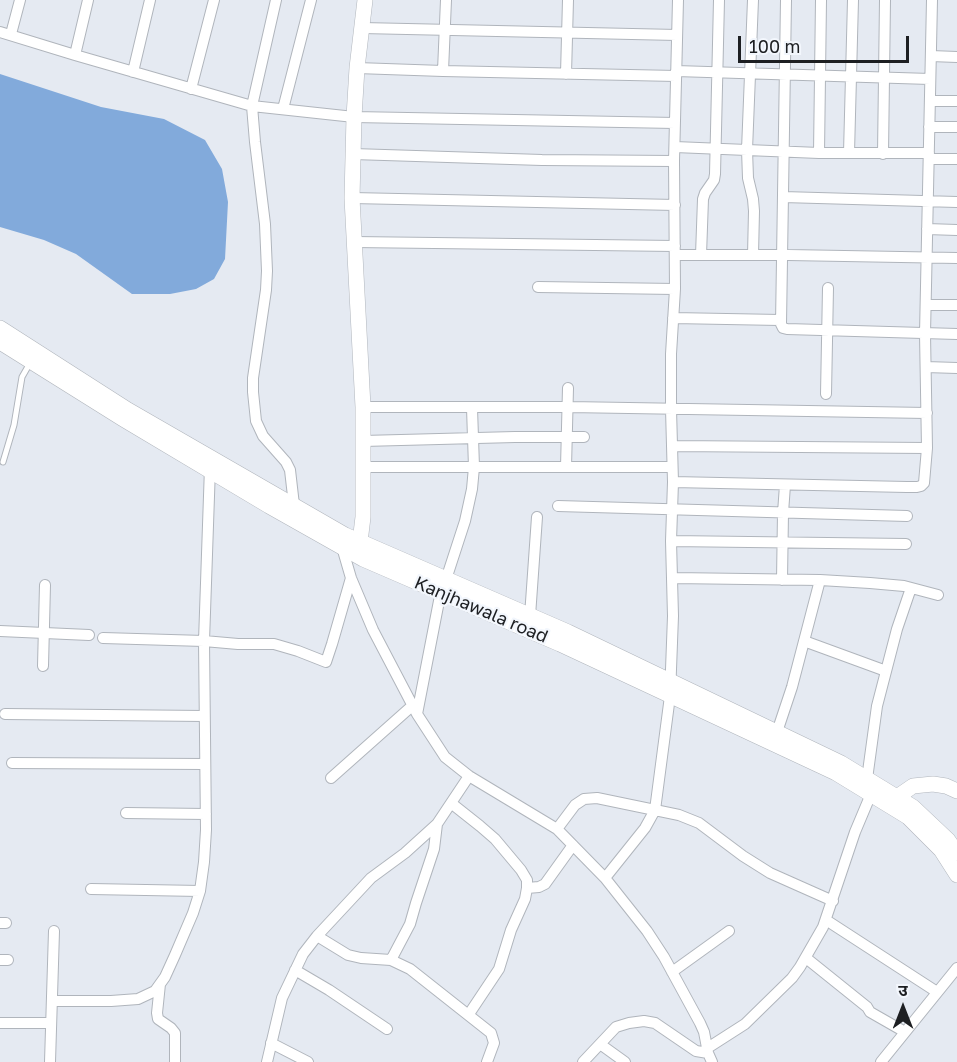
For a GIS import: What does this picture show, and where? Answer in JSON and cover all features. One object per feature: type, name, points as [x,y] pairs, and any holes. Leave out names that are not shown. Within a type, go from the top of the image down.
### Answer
[{"type":"main road","points":[[360,542],[363,407],[351,198],[357,68],[365,0]]},
{"type":"main road","name":"Kanjhawala road","points":[[0,328],[210,464],[363,559],[530,616],[568,632],[670,689],[836,773],[871,795],[913,807],[948,840],[957,853]]},
{"type":"main road","name":"Kanjhawala road","points":[[0,342],[123,420],[294,505],[345,535],[443,586],[560,644],[777,732],[841,763],[867,779],[893,802],[941,850],[957,875]]},
{"type":"main road","points":[[893,802],[913,786],[924,784],[946,786],[957,791]]},
{"type":"street","points":[[20,0],[5,33],[252,106],[354,117],[675,123]]},
{"type":"street","points":[[75,55],[88,0]]},
{"type":"street","points":[[133,72],[150,0]]},
{"type":"street","points":[[191,89],[214,0]]},
{"type":"street","points":[[276,0],[252,106],[265,224],[267,271],[253,378],[254,408],[256,421],[263,436],[286,462],[290,470],[294,505]]},
{"type":"street","points":[[283,110],[312,0]]},
{"type":"street","points":[[443,71],[446,0]]},
{"type":"street","points":[[566,74],[568,0]]},
{"type":"street","points":[[604,878],[645,828],[655,810],[670,689],[673,578],[671,354],[675,289],[674,161],[678,0]]},
{"type":"street","points":[[701,255],[703,199],[714,180],[719,0]]},
{"type":"street","points":[[753,0],[747,150],[748,178],[753,199],[753,255]]},
{"type":"street","points":[[786,0],[780,320],[783,328],[957,334]]},
{"type":"street","points":[[819,153],[821,0]]},
{"type":"street","points":[[849,153],[853,0]]},
{"type":"street","points":[[883,154],[885,0]]},
{"type":"street","points":[[673,482],[921,486],[927,448],[925,334],[932,0]]},
{"type":"street","points":[[362,28],[677,35]]},
{"type":"street","points":[[931,56],[957,57]]},
{"type":"street","points":[[357,68],[566,74],[717,72],[930,79]]},
{"type":"street","points":[[930,101],[957,101]]},
{"type":"street","points":[[929,127],[957,127]]},
{"type":"street","points":[[675,147],[883,154],[957,159]]},
{"type":"street","points":[[353,154],[542,160],[674,161]]},
{"type":"street","points":[[783,197],[957,202]]},
{"type":"street","points":[[351,198],[675,205]]},
{"type":"street","points":[[927,229],[957,230]]},
{"type":"street","points":[[354,242],[675,251],[701,255],[957,258]]},
{"type":"street","points":[[538,287],[675,289]]},
{"type":"street","points":[[826,394],[828,288]]},
{"type":"street","points":[[926,305],[957,305]]},
{"type":"street","points":[[673,318],[780,320]]},
{"type":"street","points":[[926,367],[957,368]]},
{"type":"street","points":[[566,467],[568,388]]},
{"type":"street","points":[[363,407],[567,407],[927,413]]},
{"type":"street","points":[[331,778],[415,710],[443,586],[470,503],[474,467],[472,408]]},
{"type":"street","points":[[363,441],[584,437]]},
{"type":"street","points":[[672,446],[927,448]]},
{"type":"street","points":[[52,1001],[138,999],[155,991],[165,977],[185,933],[200,891],[206,814],[204,641],[210,464]]},
{"type":"street","points":[[363,467],[672,466]]},
{"type":"street","points":[[782,580],[785,485]]},
{"type":"street","points":[[558,506],[907,516]]},
{"type":"street","points":[[530,616],[537,517]]},
{"type":"street","points":[[671,541],[906,544]]},
{"type":"street","points":[[342,547],[351,578],[373,630],[415,710],[445,757],[469,776],[556,830],[604,878],[647,932],[672,972],[700,1023],[709,1055]]},
{"type":"street","points":[[102,638],[282,645],[326,662],[351,578]]},
{"type":"street","points":[[673,578],[820,580],[894,584],[938,595]]},
{"type":"street","points":[[777,732],[792,687],[820,580]]},
{"type":"street","points":[[43,666],[45,585]]},
{"type":"street","points":[[867,779],[877,706],[897,629],[911,588]]},
{"type":"street","points":[[0,631],[89,635]]},
{"type":"street","points":[[804,641],[886,671]]},
{"type":"street","points":[[5,714],[204,716]]},
{"type":"street","points":[[12,763],[205,764]]},
{"type":"street","points":[[267,1062],[282,998],[303,954],[371,878],[405,853],[437,824],[469,776]]},
{"type":"street","points":[[709,1055],[792,978],[806,958],[826,920],[855,832],[871,795]]},
{"type":"street","points":[[556,830],[574,804],[584,799],[597,798],[680,815],[699,823],[742,856],[770,873],[833,901]]},
{"type":"street","points":[[451,803],[506,851],[527,880],[525,899],[511,930],[499,969],[469,1014]]},
{"type":"street","points":[[126,813],[206,814]]},
{"type":"street","points":[[391,960],[410,924],[434,849],[437,824]]},
{"type":"street","points":[[527,888],[545,884],[573,845]]},
{"type":"street","points":[[91,889],[200,891]]},
{"type":"street","points":[[826,920],[937,992]]},
{"type":"street","points":[[50,1062],[54,930]]},
{"type":"street","points":[[672,972],[729,930]]},
{"type":"street","points":[[317,936],[348,955],[391,960],[410,969],[491,1033],[494,1044],[487,1062]]},
{"type":"street","points":[[806,958],[867,1007],[870,1012],[905,1032]]},
{"type":"street","points":[[881,1062],[957,968]]},
{"type":"street","points":[[295,970],[387,1029]]},
{"type":"street","points":[[160,984],[157,1013],[159,1019],[175,1033],[175,1062]]},
{"type":"street","points":[[583,1062],[616,1028],[644,1021],[655,1023],[696,1052],[709,1055]]},
{"type":"street","points":[[0,1023],[51,1023]]},
{"type":"street","points":[[271,1043],[308,1062]]},
{"type":"street","points":[[600,1044],[625,1062]]},
{"type":"lane","points":[[3,462],[14,425],[22,377],[31,362]]},
{"type":"water","points":[[0,74],[101,107],[164,119],[205,140],[222,169],[228,202],[225,259],[214,279],[196,289],[170,294],[132,294],[76,254],[44,240],[0,227]]}]
